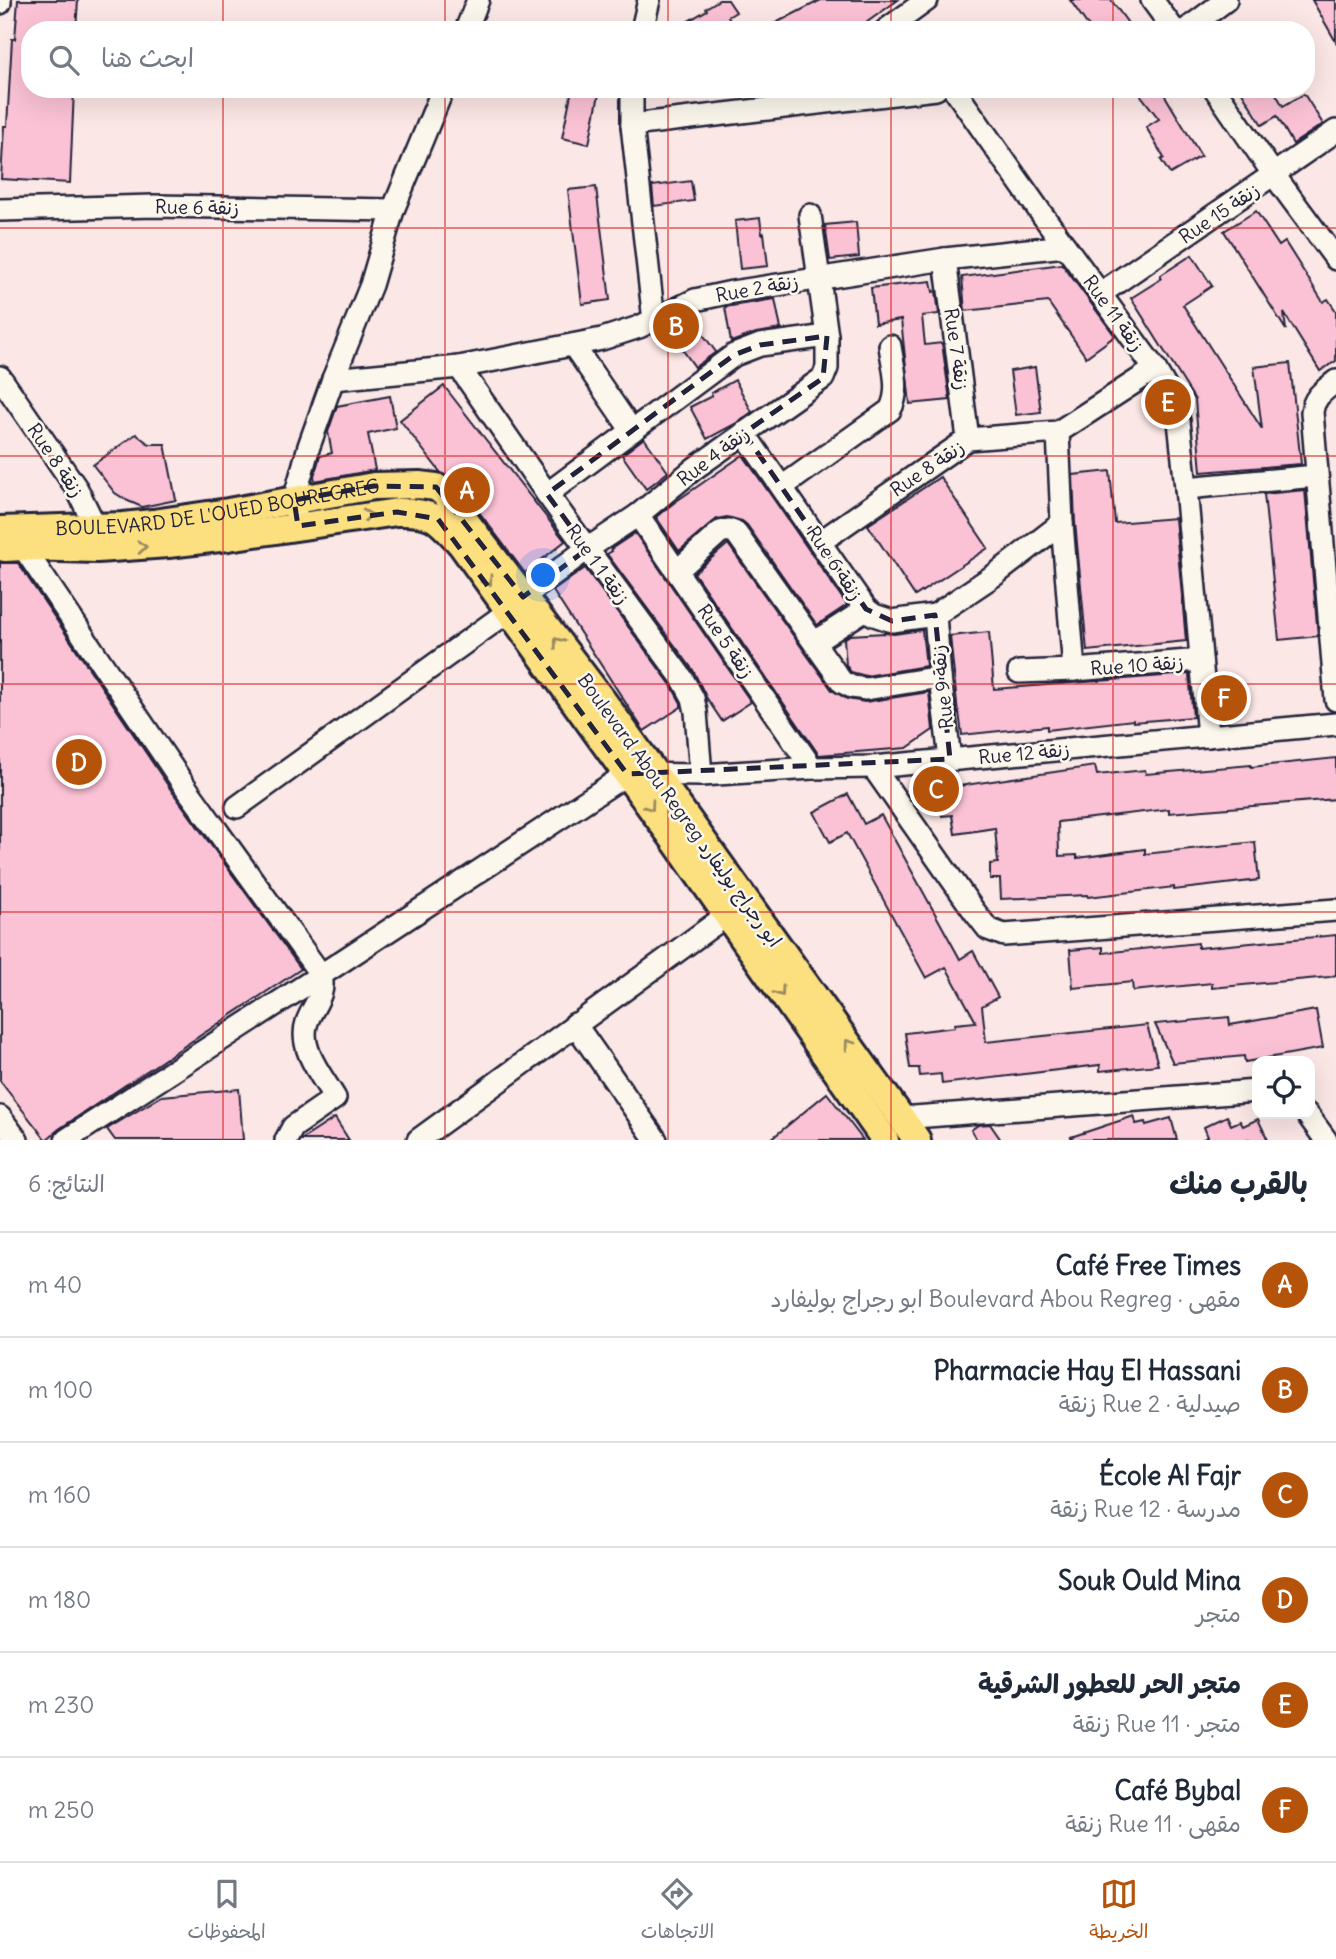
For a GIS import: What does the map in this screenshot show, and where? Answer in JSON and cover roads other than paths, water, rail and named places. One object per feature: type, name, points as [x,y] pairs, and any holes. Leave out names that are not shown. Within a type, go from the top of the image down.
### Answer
[{"type":"main road","name":"BOULEVARD DE L'OUED BOUREGREG","points":[[296,513],[374,486],[406,484],[436,487]]},
{"type":"main road","name":"Boulevard Abou Regreg ابو رجراج بوليفارد","points":[[436,487],[460,512],[516,604],[627,774],[884,1140]]},
{"type":"main road","name":"BOULEVARD DE L'OUED BOUREGREG","points":[[11,548],[96,538],[123,526],[189,519],[296,513],[414,511],[427,514]]},
{"type":"main road","name":"Boulevard Abou Regreg ابو رجراج بوليفارد","points":[[427,514],[438,519],[516,604],[657,775],[917,1140]]},
{"type":"main road","name":"BOULEVARD DE L'OUED BOUREGREG","points":[[0,530],[96,538]]},
{"type":"main road","points":[[852,1095],[876,1083]]},
{"type":"street","points":[[470,21],[478,0]]},
{"type":"street","points":[[644,21],[649,0]]},
{"type":"street","points":[[911,21],[927,0]]},
{"type":"street","points":[[1152,0],[1167,21]]},
{"type":"street","points":[[1198,21],[1226,0]]},
{"type":"street","points":[[296,513],[309,446],[372,285],[393,210],[439,98]]},
{"type":"street","points":[[632,98],[632,125],[654,321]]},
{"type":"street","points":[[786,106],[795,98]]},
{"type":"street","points":[[632,125],[857,98]]},
{"type":"street","name":"Rue 11 زنقة","points":[[960,98],[1155,369],[1173,400],[1179,421],[1186,488],[1208,737]]},
{"type":"street","points":[[1221,98],[1336,259]]},
{"type":"street","name":"Rue 15 زنقة","points":[[1100,294],[1336,131]]},
{"type":"street","name":"Rue 6 زنقة","points":[[0,210],[154,206],[393,210]]},
{"type":"street","name":"Rue 4 زنقة","points":[[237,807],[516,604],[587,549],[638,515],[695,468],[823,378],[828,368],[827,336],[810,215]]},
{"type":"street","name":"Rue 2 زنقة","points":[[333,379],[459,366],[573,345],[625,333],[695,300],[732,292],[945,259],[1065,246]]},
{"type":"street","name":"Rue 7 زنقة","points":[[945,259],[968,439]]},
{"type":"street","points":[[547,494],[734,355],[760,345],[827,336]]},
{"type":"street","points":[[573,345],[632,431]]},
{"type":"street","points":[[782,486],[890,410],[896,391],[890,346]]},
{"type":"street","name":"Rue 1 زنقة 1","points":[[459,366],[547,494],[681,678],[696,712],[701,775]]},
{"type":"street","name":"Rue 8 زنقة","points":[[820,542],[968,439],[1058,432],[1155,369]]},
{"type":"street","name":"Rue 8 زنقة","points":[[0,377],[77,489],[96,538]]},
{"type":"street","points":[[1336,381],[1318,395],[1312,412],[1316,476],[1331,580],[1336,700]]},
{"type":"street","points":[[1058,432],[1062,523],[1074,670]]},
{"type":"street","name":"Rue 6 زنقة","points":[[744,433],[866,609],[892,621],[935,615],[996,574],[1062,523]]},
{"type":"street","points":[[1186,488],[1316,476]]},
{"type":"street","name":"Rue 5 زنقة","points":[[638,515],[812,768]]},
{"type":"street","points":[[677,571],[720,532],[729,530],[736,533],[842,682],[866,689],[940,677]]},
{"type":"street","points":[[11,548],[321,975],[321,995],[307,1020],[305,1038],[308,1052],[335,1098],[293,1127],[286,1140]]},
{"type":"street","points":[[815,642],[866,609]]},
{"type":"street","name":"Rue 9 زنقة","points":[[935,615],[950,760]]},
{"type":"street","name":"Rue 10 زنقة","points":[[1019,672],[1201,660]]},
{"type":"street","name":"Rue 12 زنقة","points":[[627,774],[701,775],[873,766],[1336,724]]},
{"type":"street","points":[[873,766],[974,911],[988,929],[1004,935],[1336,910]]},
{"type":"street","points":[[66,1140],[627,774]]},
{"type":"street","points":[[418,1140],[727,915]]},
{"type":"street","points":[[575,1024],[656,1140]]},
{"type":"street","points":[[901,1118],[1252,1091]]},
{"type":"street","points":[[0,1117],[17,1140]]},
{"type":"street","points":[[1311,1119],[1326,1140]]},
{"type":"place","name":"Pharmacie Hay El Hassani","points":[[676,326]]},
{"type":"place","name":"متجر الحر للعطور الشرقية","points":[[1168,402]]},
{"type":"place","name":"Café Free Times","points":[[467,490]]},
{"type":"place","name":"Café Bybal","points":[[1224,698]]},
{"type":"place","name":"Souk Ould Mina","points":[[79,762]]},
{"type":"place","name":"École Al Fajr","points":[[936,789]]}]
